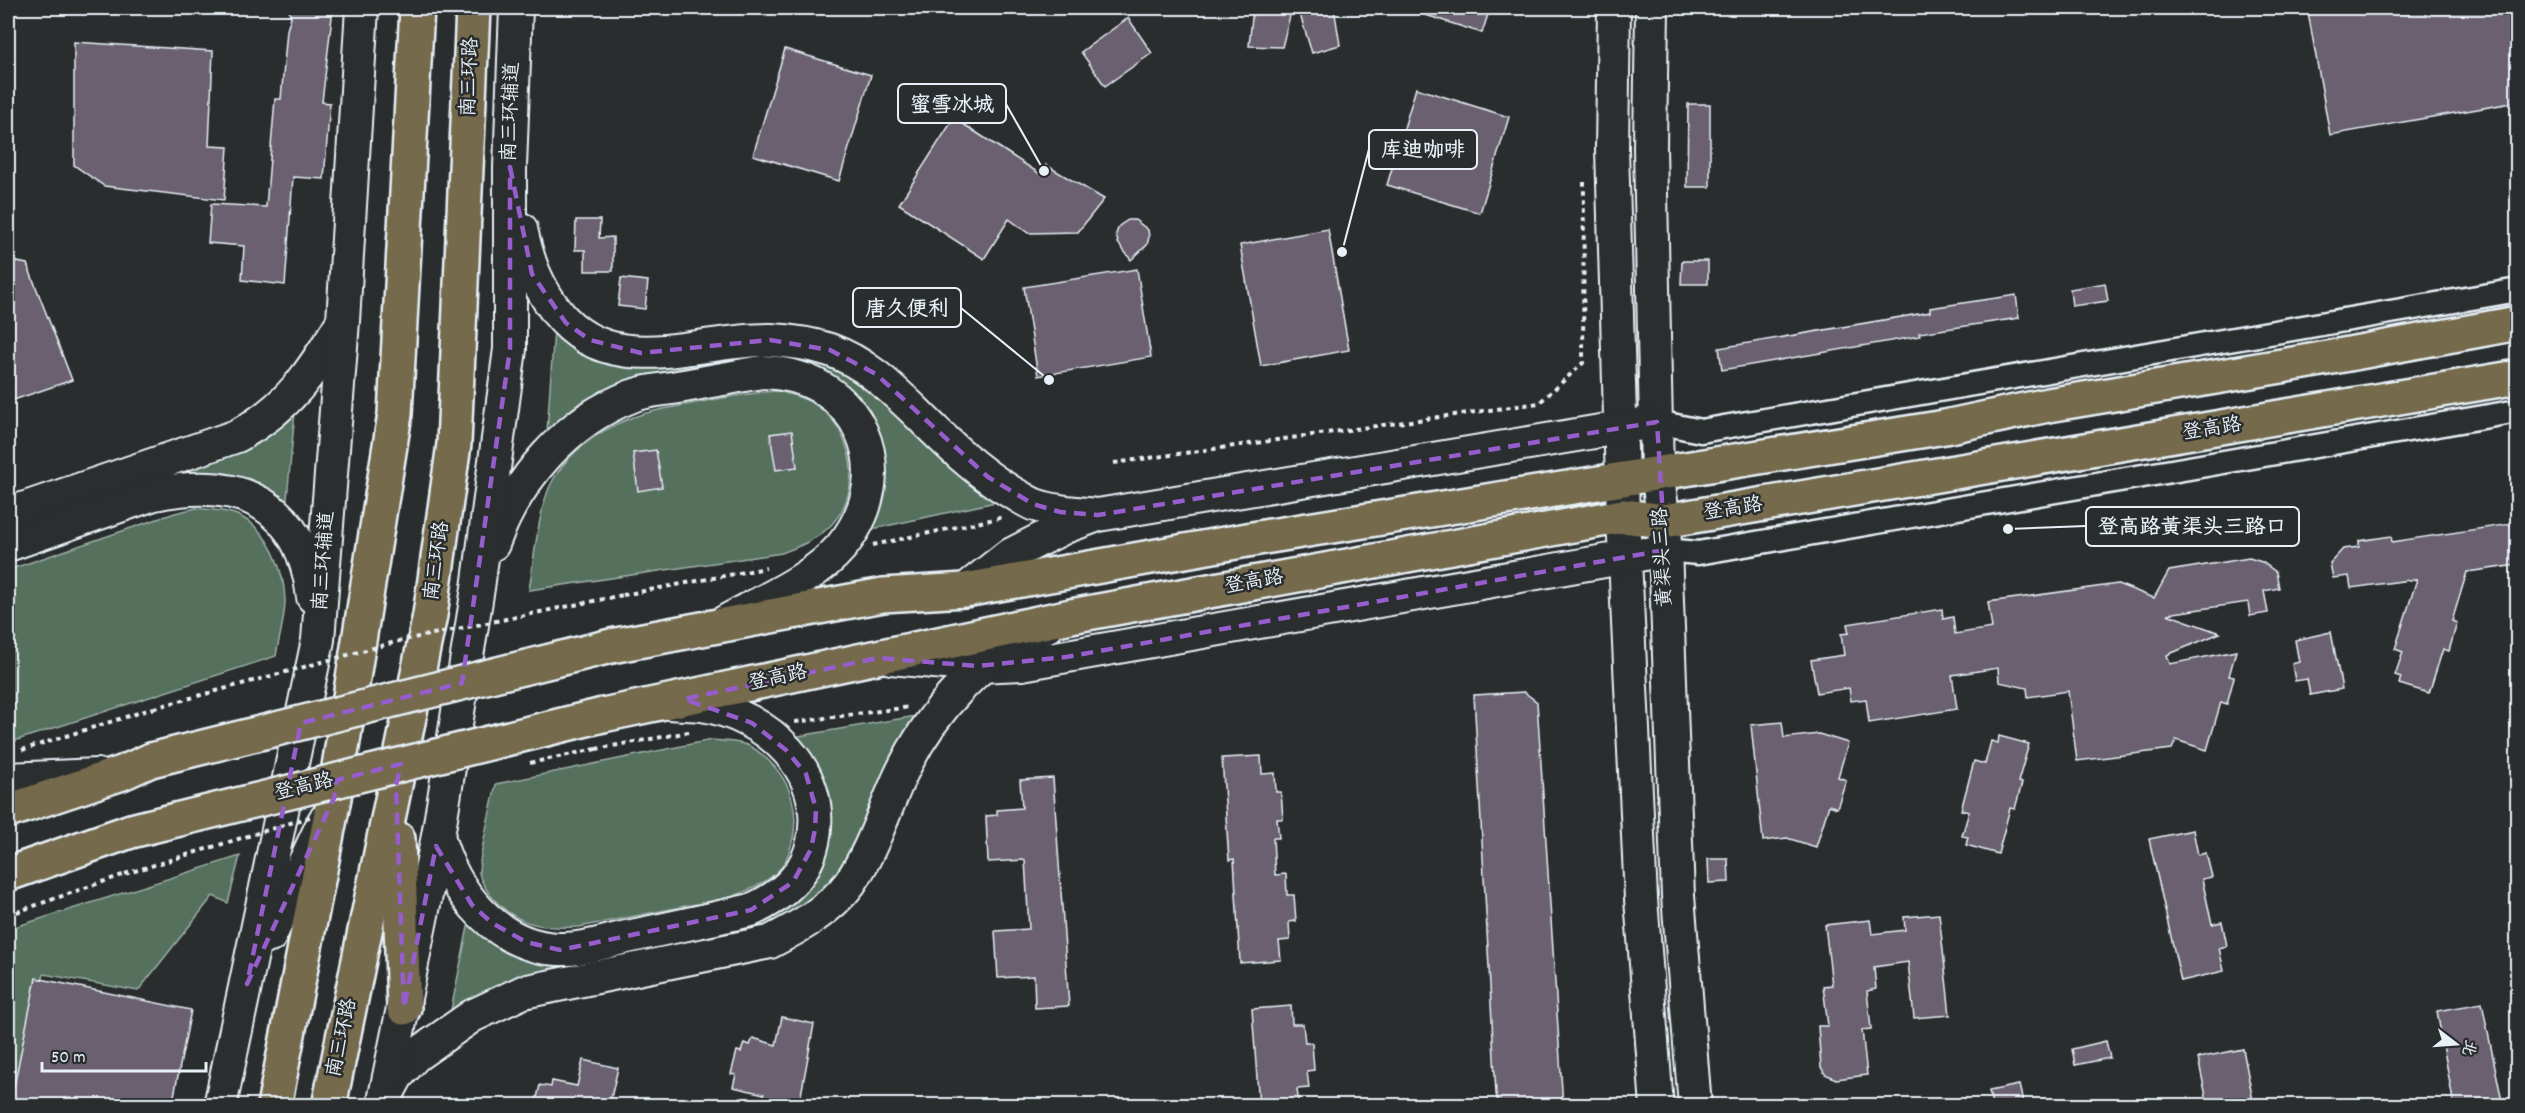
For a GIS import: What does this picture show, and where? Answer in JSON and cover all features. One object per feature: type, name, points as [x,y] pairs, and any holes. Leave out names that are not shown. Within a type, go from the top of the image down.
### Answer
[{"type":"main road","name":"南三环辅道","points":[[220,1106],[318,640],[343,321],[362,8]]},
{"type":"main road","points":[[274,1106],[329,806],[395,414],[417,8]]},
{"type":"main road","name":"南三环路","points":[[328,1106],[430,615],[454,444],[473,8]]},
{"type":"main road","name":"南三环辅道","points":[[384,1103],[438,836],[478,588],[510,349],[510,167],[516,8]]},
{"type":"main road","name":"黄渠头三路","points":[[1614,8],[1612,149],[1623,516],[1641,899],[1657,1106]]},
{"type":"main road","name":"黄渠头三路","points":[[1652,8],[1650,148],[1657,473],[1665,536],[1678,897],[1695,1106]]},
{"type":"main road","points":[[510,167],[532,274],[566,323],[590,340],[617,350],[641,353],[770,340],[830,350],[876,374],[963,459],[987,477],[1033,504],[1060,512],[1098,515]]},
{"type":"main road","points":[[8,514],[237,436],[256,426],[281,407],[306,380],[343,321]]},
{"type":"main road","points":[[8,811],[137,766],[611,646],[883,596],[965,590],[1622,478],[1945,427],[2048,405],[2305,362],[2517,323]]},
{"type":"main road","points":[[478,588],[501,523],[528,479],[550,451],[575,428],[601,410],[634,395],[762,372],[783,372],[824,388],[842,401],[857,421],[867,442],[870,468],[868,494],[857,520],[842,545],[827,562],[803,579],[713,628]]},
{"type":"main road","name":"登高路","points":[[8,874],[131,831],[603,715],[669,703],[1071,616],[1623,516],[1665,536],[2517,377]]},
{"type":"main road","points":[[965,590],[1008,556],[1065,526],[1098,515],[1657,422]]},
{"type":"main road","points":[[8,545],[154,494],[176,489],[211,487],[249,497],[290,529],[306,563],[318,640]]},
{"type":"main road","points":[[878,658],[984,665],[1022,664],[1625,557],[1665,536]]},
{"type":"main road","points":[[384,1103],[397,1076],[415,1056],[472,1016],[523,992],[770,942],[799,927],[828,906],[849,885],[864,861],[911,752],[947,702],[984,665],[1027,634],[1071,616]]},
{"type":"main road","points":[[438,836],[444,860],[472,905],[508,934],[545,948],[576,948],[751,910],[766,904],[793,882],[802,870],[811,849],[816,809],[806,774],[786,750],[752,723],[703,705],[669,703]]},
{"type":"main road","points":[[13,765],[47,779],[137,766]]},
{"type":"main road","points":[[396,785],[404,1008]]},
{"type":"main road","points":[[247,984],[329,806]]},
{"type":"main road","points":[[213,1106],[230,1063]]},
{"type":"street","points":[[1657,422],[1701,431],[2517,290]]},
{"type":"street","points":[[1665,536],[1698,553],[2517,411]]},
{"type":"path","points":[[1114,463],[1539,403],[1583,363],[1584,173]]},
{"type":"path","points":[[13,765],[154,708],[399,641],[623,595]]},
{"type":"path","points":[[523,765],[596,749]]},
{"type":"path","points":[[8,915],[329,806]]},
{"type":"highlighted area","points":[[510,167],[532,274],[566,323],[590,340],[641,353],[770,340],[830,350],[876,374],[988,477],[1033,504],[1060,512],[1098,515],[1657,422],[1665,550],[1066,657],[978,666],[878,658],[684,699],[752,723],[786,750],[806,774],[816,809],[815,829],[811,849],[793,882],[751,910],[560,950],[526,942],[492,923],[472,905],[436,846],[404,1008],[396,785],[401,764],[337,780],[334,798],[247,984],[301,723],[462,683],[510,349]]},
{"type":"green space","points":[[554,329],[774,350],[849,370],[1000,501],[868,530],[877,454],[875,426],[870,414],[852,392],[828,373],[811,366],[788,361],[730,362],[698,366],[638,379],[583,401],[566,413],[547,432]]},
{"type":"green space","points":[[778,391],[802,398],[824,411],[835,423],[849,454],[850,487],[846,503],[838,517],[826,530],[810,541],[782,553],[529,590],[539,523],[550,486],[567,461],[590,440],[618,424],[653,411],[739,395]]},
{"type":"green space","points":[[295,412],[286,509],[255,485],[8,535]]},
{"type":"green space","points":[[196,508],[241,517],[260,532],[274,553],[282,577],[285,600],[276,656],[8,743],[8,570],[175,513]]},
{"type":"green space","points":[[928,714],[849,865],[813,903],[763,930],[521,979],[471,999],[450,1015],[469,922],[491,943],[509,952],[769,918],[827,795],[813,764],[793,737]]},
{"type":"green space","points":[[711,740],[747,745],[756,750],[767,759],[786,783],[794,808],[794,835],[785,862],[769,879],[732,897],[579,927],[541,926],[520,919],[500,906],[481,881],[480,861],[496,784]]},
{"type":"green space","points":[[240,856],[228,903],[213,896],[138,991],[44,974],[17,1081],[8,1087],[8,929]]},
{"type":"building","points":[[288,8],[333,8],[322,102],[330,103],[324,179],[293,177],[285,285],[242,280],[244,246],[208,243],[211,204],[266,207],[275,99],[281,99],[287,30],[291,17]]},
{"type":"building","points":[[1253,8],[1292,8],[1282,47],[1249,46]]},
{"type":"building","points":[[1298,8],[1334,8],[1340,45],[1312,53]]},
{"type":"building","points":[[1414,8],[1490,8],[1482,33],[1413,11]]},
{"type":"building","points":[[2332,8],[2517,8],[2517,102],[2330,135],[2308,12]]},
{"type":"building","points":[[1128,18],[1152,53],[1105,86],[1081,52]]},
{"type":"building","points":[[74,42],[213,51],[209,146],[228,147],[224,200],[104,186],[74,165]]},
{"type":"building","points":[[785,49],[871,75],[839,181],[753,155]]},
{"type":"building","points":[[1416,88],[1509,117],[1480,213],[1387,185]]},
{"type":"building","points":[[1688,104],[1710,104],[1710,187],[1687,187]]},
{"type":"building","points":[[954,118],[1040,174],[1046,165],[1104,199],[1078,232],[1028,233],[1009,219],[984,259],[899,204]]},
{"type":"building","points":[[576,220],[600,220],[599,238],[613,237],[613,271],[585,271],[585,250],[575,250]]},
{"type":"building","points":[[1128,220],[1135,220],[1148,230],[1149,237],[1147,245],[1131,260],[1118,243],[1116,234],[1119,226]]},
{"type":"building","points":[[1328,229],[1349,350],[1261,366],[1240,245]]},
{"type":"building","points":[[8,260],[27,264],[72,380],[8,402]]},
{"type":"building","points":[[1682,261],[1708,261],[1708,284],[1681,284]]},
{"type":"building","points":[[1137,269],[1151,357],[1038,376],[1024,287]]},
{"type":"building","points":[[621,278],[648,281],[645,309],[618,306]]},
{"type":"building","points":[[2105,283],[2108,301],[2072,306],[2070,289]]},
{"type":"building","points":[[2016,295],[2019,318],[1919,333],[1920,336],[1722,370],[1719,348],[1930,312],[1930,308]]},
{"type":"building","points":[[792,431],[797,467],[776,470],[770,434]]},
{"type":"building","points":[[656,450],[662,487],[638,491],[633,453]]},
{"type":"building","points":[[2517,523],[2517,565],[2467,572],[2452,621],[2457,623],[2449,651],[2443,649],[2429,693],[2399,684],[2401,677],[2395,675],[2403,652],[2395,649],[2417,579],[2351,588],[2349,576],[2333,578],[2330,563],[2343,549],[2359,547],[2359,541],[2391,536],[2392,542]]},
{"type":"building","points":[[2249,558],[2262,562],[2276,572],[2279,588],[2264,591],[2268,613],[2250,616],[2248,602],[2167,614],[2220,633],[2167,655],[2170,664],[2236,651],[2229,676],[2234,677],[2227,704],[2221,702],[2207,750],[2176,740],[2172,749],[2077,761],[2068,691],[2028,697],[2027,688],[1999,682],[1998,668],[1952,675],[1957,709],[1869,723],[1866,699],[1851,701],[1849,688],[1817,693],[1811,660],[1844,655],[1841,634],[1849,633],[1847,624],[1942,609],[1943,619],[1953,617],[1955,634],[1992,628],[1988,602],[2118,584],[2154,598],[2169,571]]},
{"type":"building","points":[[2331,632],[2342,689],[2310,695],[2307,679],[2295,681],[2292,664],[2299,662],[2295,640]]},
{"type":"building","points":[[1524,692],[1537,702],[1563,1106],[1499,1106],[1496,1094],[1474,695]]},
{"type":"building","points":[[1782,722],[1784,738],[1819,734],[1848,743],[1838,777],[1846,780],[1837,808],[1829,805],[1816,847],[1787,838],[1763,841],[1751,725]]},
{"type":"building","points":[[1999,736],[2029,744],[2018,782],[2022,783],[2015,809],[2010,808],[1998,854],[1966,845],[1968,837],[1962,836],[1969,812],[1961,810],[1974,761],[1985,764],[1991,741],[1998,743]]},
{"type":"building","points":[[1261,756],[1262,774],[1275,773],[1276,792],[1281,792],[1283,819],[1277,819],[1279,838],[1273,838],[1275,875],[1286,874],[1287,895],[1294,895],[1296,921],[1289,922],[1290,940],[1279,941],[1281,960],[1240,963],[1234,859],[1229,860],[1222,758]]},
{"type":"building","points":[[1053,778],[1069,1006],[1035,1008],[1034,976],[998,978],[995,931],[1029,929],[1025,860],[988,862],[986,816],[997,815],[997,810],[1022,808],[1020,780]]},
{"type":"building","points":[[2193,830],[2198,855],[2206,853],[2212,877],[2202,879],[2212,924],[2222,922],[2227,946],[2219,948],[2224,971],[2181,981],[2149,839]]},
{"type":"building","points":[[1708,859],[1728,859],[1729,882],[1709,883]]},
{"type":"building","points":[[1939,914],[1950,1015],[1914,1018],[1908,962],[1874,967],[1876,989],[1867,991],[1871,1029],[1862,1030],[1867,1075],[1836,1079],[1825,1074],[1821,1067],[1818,1026],[1828,1026],[1823,986],[1832,985],[1825,925],[1870,920],[1872,934],[1905,930],[1904,917]]},
{"type":"building","points":[[36,978],[191,1010],[172,1106],[10,1106]]},
{"type":"building","points":[[2482,1003],[2503,1106],[2454,1106],[2437,1011]]},
{"type":"building","points":[[1291,1006],[1292,1024],[1303,1024],[1305,1043],[1312,1043],[1314,1070],[1307,1071],[1309,1088],[1297,1089],[1299,1106],[1259,1106],[1252,1009]]},
{"type":"building","points":[[782,1017],[814,1024],[799,1106],[761,1106],[764,1094],[733,1087],[736,1075],[731,1074],[737,1051],[741,1052],[744,1043],[750,1045],[753,1038],[776,1045]]},
{"type":"building","points":[[2106,1041],[2110,1058],[2075,1065],[2072,1049]]},
{"type":"building","points":[[2243,1049],[2254,1106],[2208,1106],[2198,1058]]},
{"type":"building","points":[[583,1060],[618,1068],[609,1106],[535,1106],[540,1085],[551,1087],[552,1081],[577,1086]]},
{"type":"building","points":[[2019,1085],[2024,1106],[1992,1106],[1989,1091]]},
{"type":"place","name":"蜜雪冰城","points":[[1044,171]]},
{"type":"place","name":"库迪咖啡","points":[[1342,252]]},
{"type":"place","name":"唐久便利","points":[[1049,380]]},
{"type":"place","name":"登高路黄渠头三路口","points":[[2008,529]]}]
